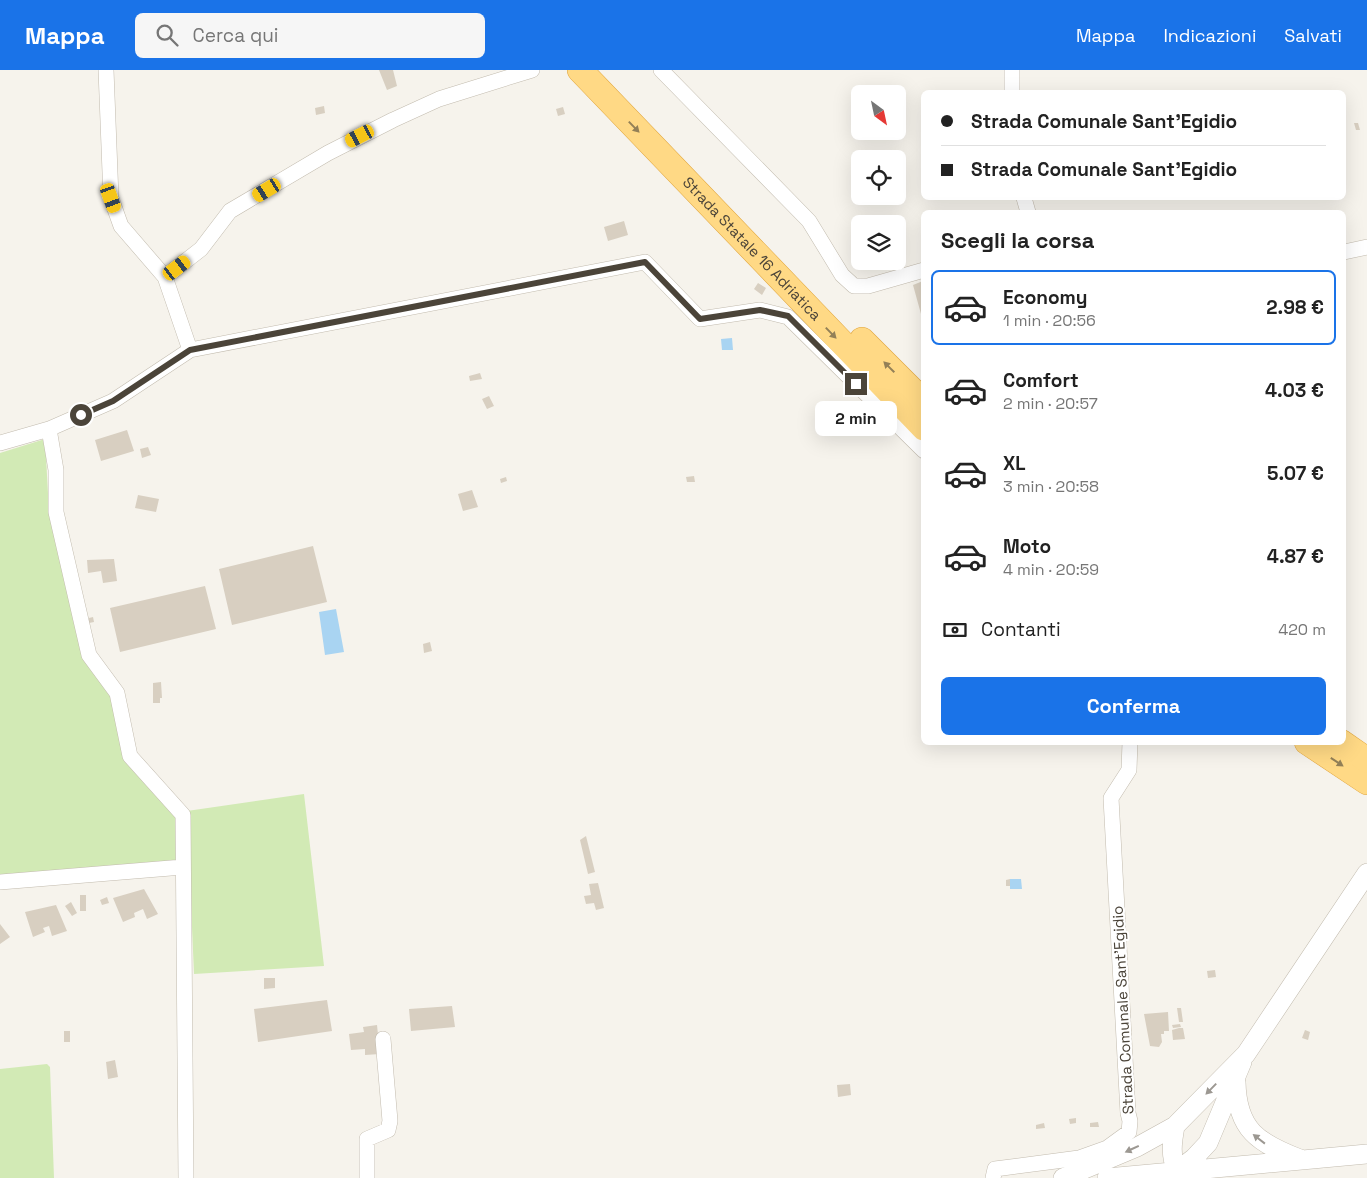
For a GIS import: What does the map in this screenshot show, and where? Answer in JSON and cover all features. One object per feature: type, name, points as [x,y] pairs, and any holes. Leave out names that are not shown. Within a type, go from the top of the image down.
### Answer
[{"type":"highway","name":"Strada Statale 16 Adriatica","points":[[590,73],[921,399]]},
{"type":"highway","name":"Strada Statale 16 Adriatica","points":[[590,73],[921,425]]},
{"type":"highway","points":[[1312,745],[1367,782]]},
{"type":"highway","points":[[1346,745],[1367,760]]},
{"type":"street","points":[[106,70],[111,198],[121,226],[165,277],[190,350]]},
{"type":"street","points":[[165,277],[201,249],[230,211],[328,153],[393,120],[440,100],[532,70]]},
{"type":"street","points":[[661,70],[809,221],[842,275],[854,286],[868,286],[921,271]]},
{"type":"street","points":[[1012,70],[1012,90]]},
{"type":"street","points":[[1346,252],[1367,247]]},
{"type":"street","points":[[0,443],[49,429],[113,401],[190,350],[645,262],[700,319],[760,310],[788,316],[921,447]]},
{"type":"street","points":[[49,429],[56,470],[56,512],[90,655],[117,693],[130,756],[183,815],[186,1178]]},
{"type":"street","name":"Strada Comunale Sant'Egidio","points":[[993,1178],[996,1168],[1080,1158],[1107,1148],[1129,1132],[1130,1120],[1128,1113],[1111,798],[1129,770],[1130,745]]},
{"type":"street","points":[[0,882],[183,867]]},
{"type":"street","points":[[1063,1178],[1137,1147],[1175,1126],[1246,1054],[1367,873]]},
{"type":"street","points":[[367,1178],[367,1139],[388,1130],[390,1121],[383,1039]]},
{"type":"street","points":[[1178,1171],[1208,1143],[1246,1054]]},
{"type":"street","points":[[1236,1079],[1241,1114],[1255,1137],[1270,1147],[1303,1160]]},
{"type":"street","points":[[1175,1126],[1171,1145],[1172,1159],[1178,1171]]},
{"type":"street","points":[[1107,1178],[1367,1154]]},
{"type":"green space","points":[[45,439],[49,511],[82,657],[111,696],[125,761],[177,819],[177,862],[0,876],[0,453]]},
{"type":"green space","points":[[304,794],[324,966],[194,974],[187,811]]},
{"type":"green space","points":[[47,1064],[50,1067],[54,1178],[0,1178],[0,1069]]},
{"type":"water","points":[[732,338],[733,350],[722,350],[721,339]]},
{"type":"water","points":[[336,609],[344,652],[325,655],[319,612]]},
{"type":"water","points":[[1010,879],[1021,879],[1022,889],[1010,889]]},
{"type":"building","points":[[379,70],[393,70],[397,86],[387,90]]},
{"type":"building","points":[[324,106],[325,113],[316,115],[315,108]]},
{"type":"building","points":[[563,107],[565,114],[558,116],[556,109]]},
{"type":"building","points":[[1354,123],[1358,123],[1360,130],[1356,130]]},
{"type":"building","points":[[624,221],[628,235],[608,241],[604,227]]},
{"type":"building","points":[[921,282],[921,314],[913,285]]},
{"type":"building","points":[[758,283],[766,288],[762,295],[754,289]]},
{"type":"building","points":[[480,373],[482,379],[470,381],[469,376]]},
{"type":"building","points":[[489,396],[494,406],[487,409],[482,399]]},
{"type":"building","points":[[127,430],[134,451],[101,461],[95,440]]},
{"type":"building","points":[[148,447],[151,455],[142,458],[140,449]]},
{"type":"building","points":[[694,476],[695,482],[687,482],[686,477]]},
{"type":"building","points":[[506,477],[507,481],[501,483],[500,479]]},
{"type":"building","points":[[472,490],[478,507],[463,511],[458,494]]},
{"type":"building","points":[[138,495],[159,499],[156,512],[135,508]]},
{"type":"building","points":[[313,546],[327,602],[232,625],[219,569]]},
{"type":"building","points":[[114,559],[117,581],[103,583],[101,571],[88,573],[87,560]]},
{"type":"building","points":[[205,586],[216,629],[120,652],[110,608]]},
{"type":"building","points":[[93,617],[94,622],[89,623],[89,618]]},
{"type":"building","points":[[430,642],[432,651],[424,653],[423,644]]},
{"type":"building","points":[[161,682],[162,698],[160,698],[160,703],[153,703],[153,683]]},
{"type":"building","points":[[586,836],[595,872],[588,874],[580,840]]},
{"type":"building","points":[[1010,879],[1010,886],[1006,886],[1006,880]]},
{"type":"building","points":[[598,883],[604,908],[596,910],[594,903],[586,904],[584,896],[591,895],[589,884]]},
{"type":"building","points":[[144,889],[158,914],[147,919],[143,909],[134,913],[135,917],[123,922],[113,898]]},
{"type":"building","points":[[80,895],[86,895],[86,911],[80,911]]},
{"type":"building","points":[[107,897],[109,903],[102,905],[100,900]]},
{"type":"building","points":[[71,902],[77,913],[72,916],[65,906]]},
{"type":"building","points":[[56,905],[67,931],[52,936],[49,926],[43,928],[45,932],[33,937],[25,912]]},
{"type":"building","points":[[0,924],[10,937],[0,944]]},
{"type":"building","points":[[1215,970],[1216,977],[1208,978],[1207,971]]},
{"type":"building","points":[[264,978],[275,978],[275,988],[264,989]]},
{"type":"building","points":[[327,1000],[332,1031],[258,1042],[254,1009]]},
{"type":"building","points":[[452,1006],[455,1027],[411,1031],[409,1009]]},
{"type":"building","points":[[1177,1008],[1181,1008],[1183,1022],[1179,1022]]},
{"type":"building","points":[[1168,1012],[1169,1031],[1164,1031],[1164,1034],[1161,1034],[1162,1042],[1159,1047],[1150,1046],[1144,1014]]},
{"type":"building","points":[[1180,1024],[1181,1027],[1173,1028],[1172,1025]]},
{"type":"building","points":[[377,1025],[380,1054],[365,1055],[365,1049],[351,1050],[349,1034],[364,1032],[363,1027]]},
{"type":"building","points":[[1183,1028],[1185,1039],[1173,1040],[1172,1030]]},
{"type":"building","points":[[1305,1030],[1310,1032],[1308,1040],[1302,1038]]},
{"type":"building","points":[[64,1031],[70,1031],[70,1042],[64,1042]]},
{"type":"building","points":[[115,1060],[118,1077],[108,1079],[106,1062]]},
{"type":"building","points":[[850,1084],[851,1095],[838,1097],[837,1085]]},
{"type":"building","points":[[1076,1118],[1076,1123],[1070,1124],[1069,1119]]},
{"type":"building","points":[[1098,1122],[1099,1127],[1090,1127],[1090,1123]]},
{"type":"building","points":[[1044,1123],[1045,1128],[1036,1129],[1036,1125]]},
{"type":"route","points":[[81,415],[113,401],[190,350],[645,262],[700,319],[760,310],[788,316],[856,384]]}]
